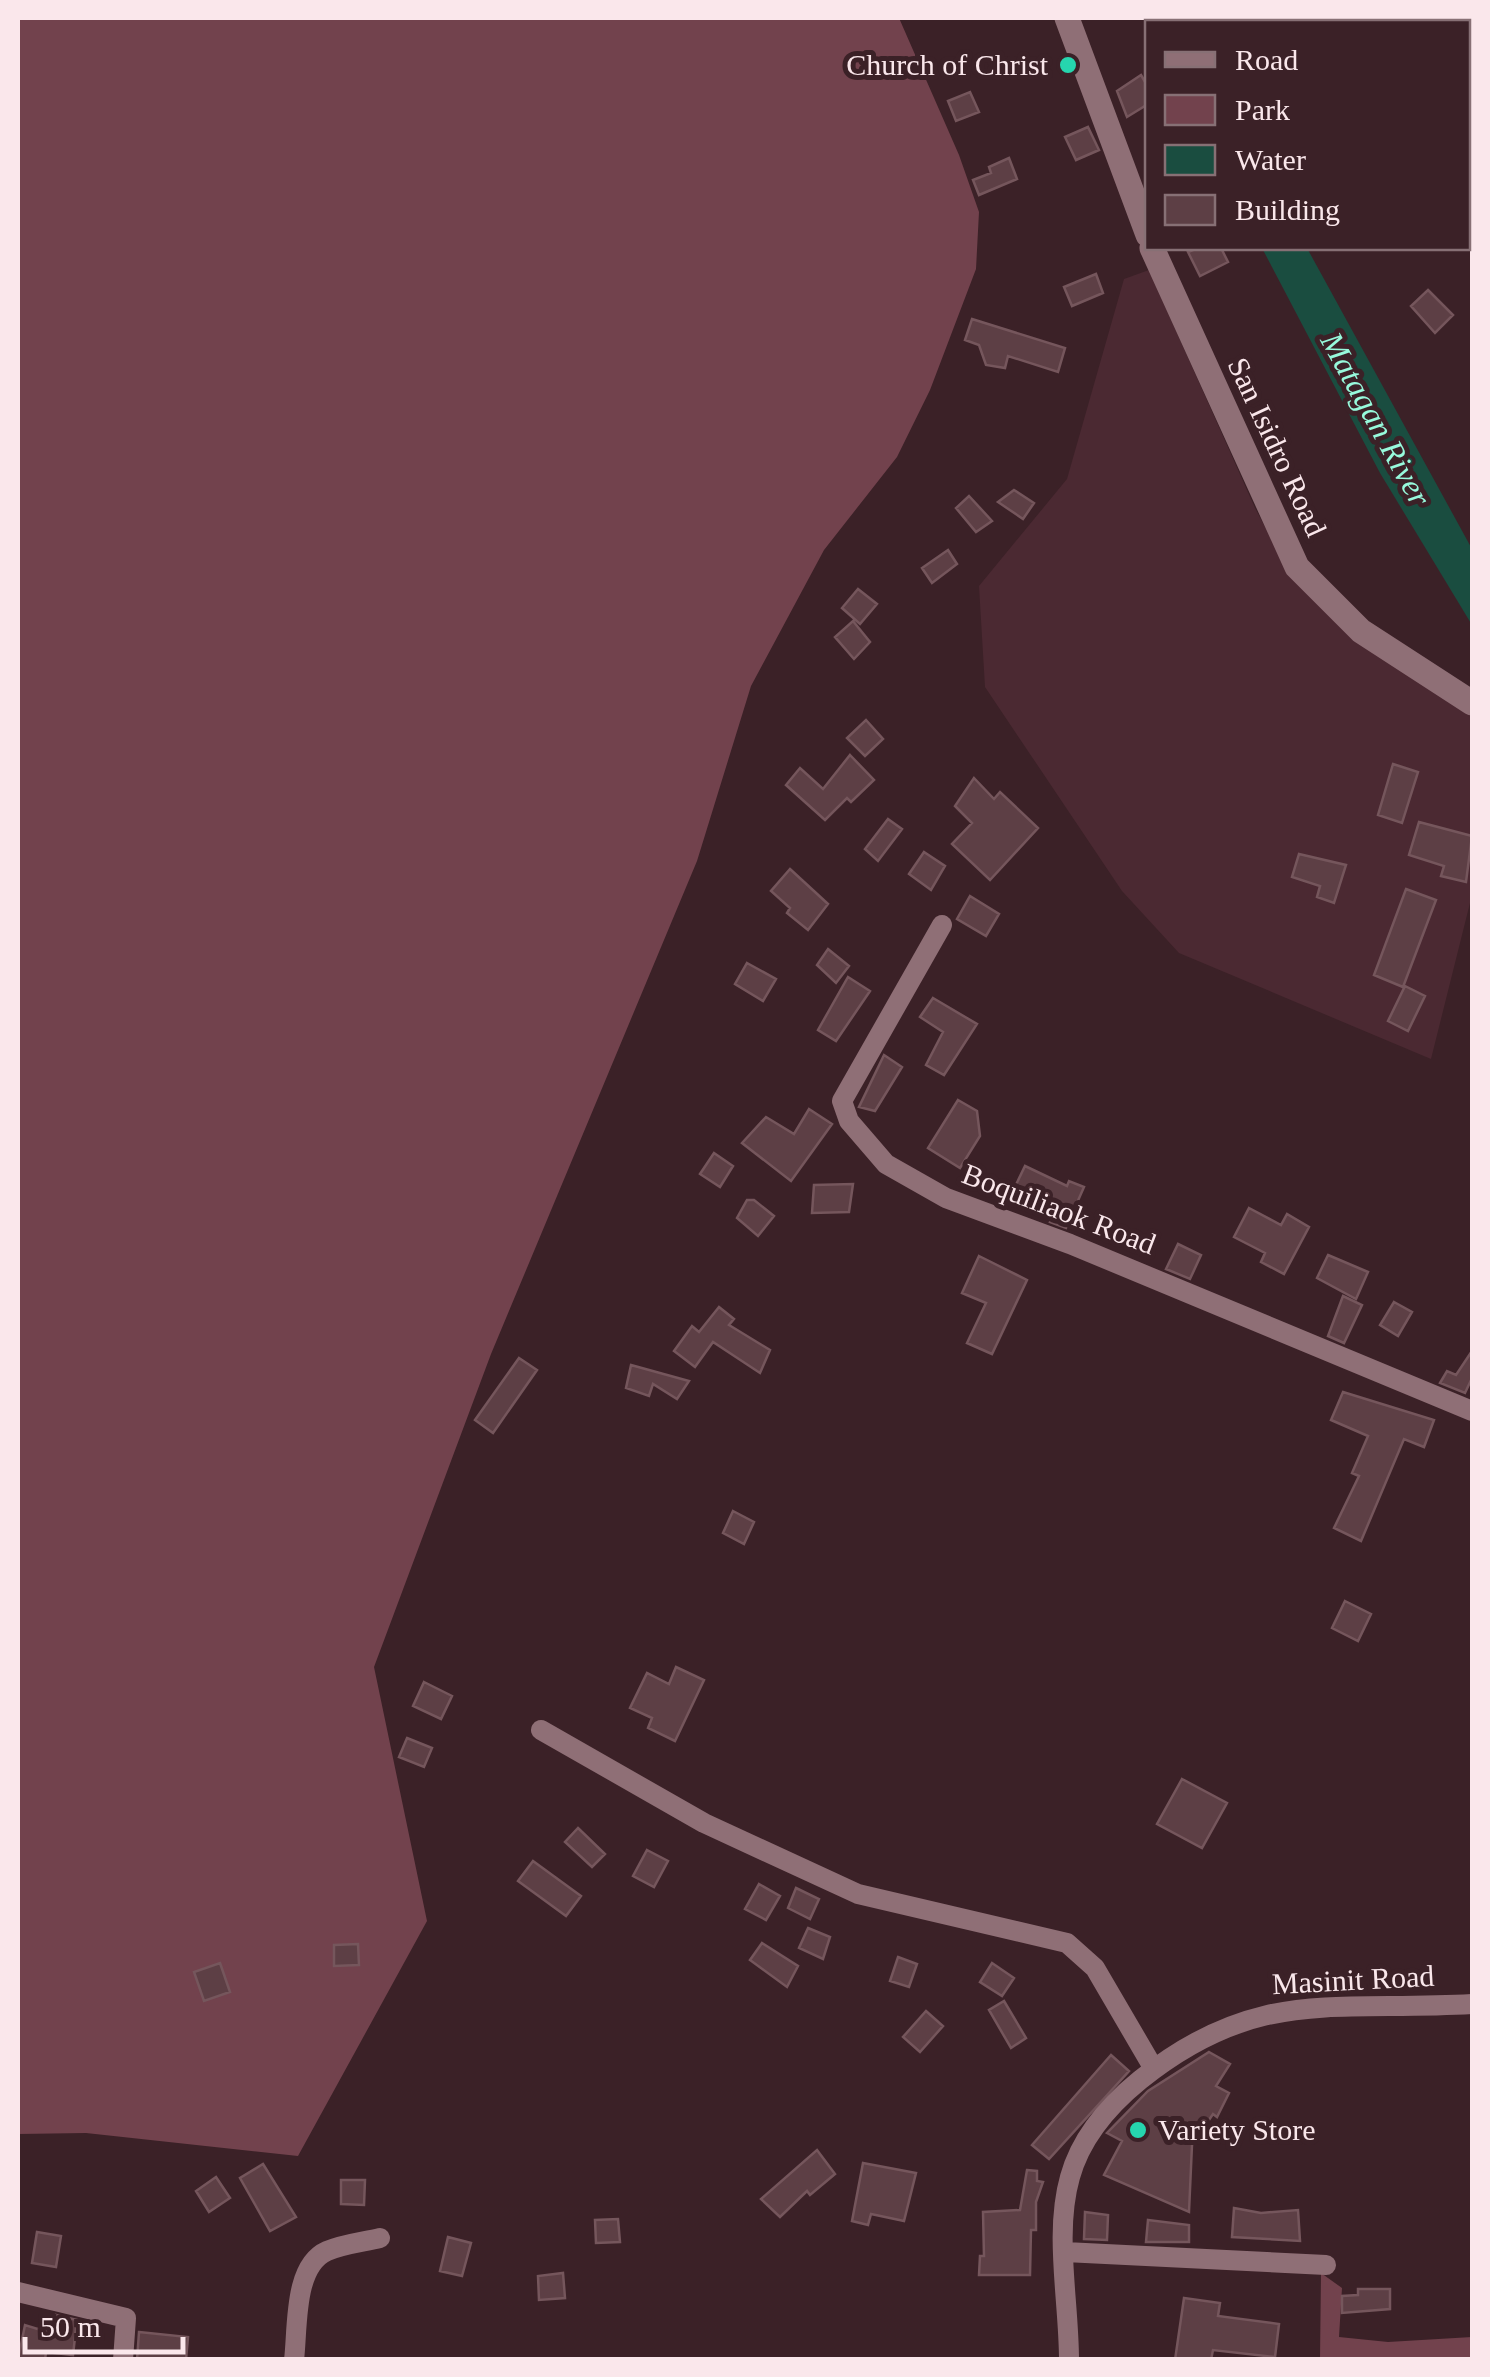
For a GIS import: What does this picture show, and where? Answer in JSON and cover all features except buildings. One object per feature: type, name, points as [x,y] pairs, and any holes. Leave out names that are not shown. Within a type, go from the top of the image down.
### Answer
[{"type":"street","points":[[1068,18],[1145,227]]},
{"type":"street","name":"San Isidro Road","points":[[1154,254],[1297,567],[1361,632],[1472,703]]},
{"type":"street","name":"Boquiliaok Road","points":[[942,924],[842,1101],[848,1121],[886,1164],[946,1198],[1086,1250],[1472,1410]]},
{"type":"street","points":[[542,1730],[704,1823],[858,1894],[1068,1944],[1095,1968],[1154,2070]]},
{"type":"street","name":"Masinit Road","points":[[1069,2360],[1065,2202],[1084,2139],[1120,2097],[1200,2040],[1261,2014],[1299,2008],[1472,2004]]},
{"type":"street","points":[[294,2360],[304,2278],[314,2262],[328,2250],[380,2238]]},
{"type":"street","points":[[1065,2252],[1326,2265]]},
{"type":"street","points":[[18,2292],[126,2318],[123,2360]]},
{"type":"shaded area","points":[[1149,270],[1255,508],[1290,574],[1472,715],[1472,895],[1431,1059],[1179,953],[1122,891],[985,687],[979,586],[1067,479],[1124,279]]},
{"type":"green space","points":[[18,18],[899,18],[959,155],[979,212],[976,269],[930,390],[897,457],[824,550],[751,686],[697,861],[491,1354],[374,1667],[427,1921],[298,2156],[86,2133],[18,2134]]},
{"type":"green space","points":[[1321,2273],[1342,2288],[1339,2337],[1388,2342],[1472,2337],[1472,2359],[1320,2360]]},
{"type":"water","name":"Matagan River","points":[[1263,250],[1308,250],[1472,549],[1472,625],[1380,473]]},
{"type":"place","name":"Church of Christ","points":[[1068,65]]},
{"type":"place","name":"Variety Store","points":[[1138,2130]]}]
